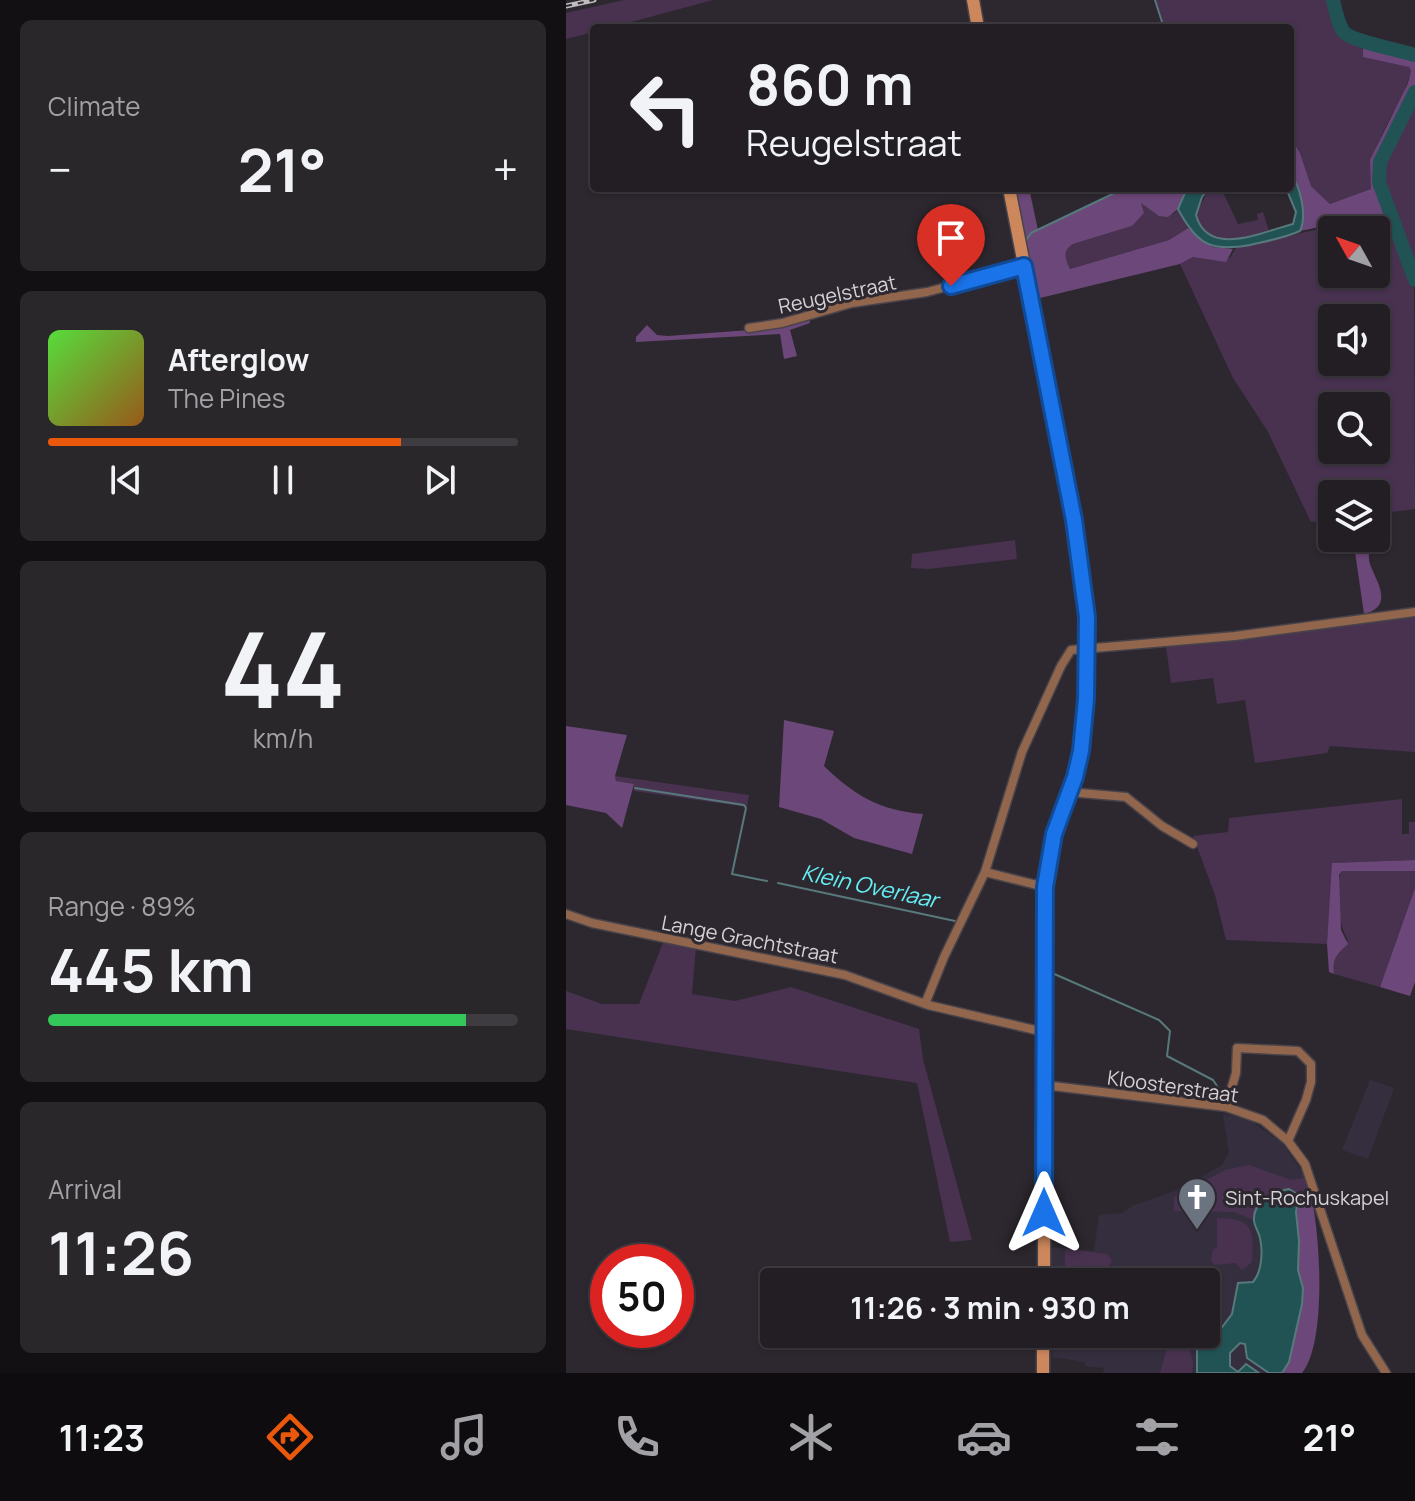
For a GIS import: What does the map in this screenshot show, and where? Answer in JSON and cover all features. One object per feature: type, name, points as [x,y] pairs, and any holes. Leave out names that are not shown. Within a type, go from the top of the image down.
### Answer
[{"type":"main road","points":[[973,0],[977,24]]},
{"type":"main road","points":[[1010,192],[1080,556],[1087,647],[1081,751],[1054,834],[1045,887],[1044,1268]]},
{"type":"main road","points":[[1043,1348],[1043,1373]]},
{"type":"street","name":"Reugelstraat","points":[[749,328],[782,323],[852,303],[927,292],[1024,266]]},
{"type":"street","points":[[925,1004],[940,965],[985,872],[1013,776],[1071,650],[1235,636],[1415,612]]},
{"type":"street","points":[[1069,792],[1126,797],[1162,826],[1193,844]]},
{"type":"street","points":[[985,872],[1045,887]]},
{"type":"street","name":"Lange Grachtstraat","points":[[566,914],[592,923],[845,975],[925,1004],[1044,1032]]},
{"type":"street","points":[[1226,1107],[1236,1073],[1237,1048],[1291,1050],[1305,1055],[1311,1064],[1311,1082],[1288,1141]]},
{"type":"street","name":"Kloosterstraat","points":[[1044,1085],[1226,1107],[1263,1120],[1288,1141],[1310,1176],[1362,1335],[1386,1373]]},
{"type":"shaded area","points":[[624,0],[713,0],[624,24],[590,24],[590,33],[566,39],[566,13]]},
{"type":"shaded area","points":[[1156,0],[1329,0],[1334,17],[1349,39],[1368,51],[1409,67],[1411,71],[1373,158],[1372,189],[1330,204],[1311,186],[1294,143],[1294,24],[1164,24]]},
{"type":"shaded area","points":[[1363,46],[1380,47],[1415,60],[1415,103],[1392,146],[1383,176],[1392,212],[1373,216],[1318,216],[1318,227],[1300,231],[1302,227],[1294,179],[1294,143],[1311,186],[1330,204],[1371,189],[1370,160],[1408,83],[1409,67],[1363,57]]},
{"type":"shaded area","points":[[1415,103],[1415,263],[1390,208],[1383,176],[1391,148]]},
{"type":"shaded area","points":[[1016,192],[1030,192],[1038,230],[1118,192],[1185,192],[1178,209],[1168,217],[1159,216],[1141,203],[1144,213],[1132,226],[1073,244],[1066,255],[1070,269],[1169,240],[1188,228],[1213,247],[1233,249],[1226,262],[1193,257],[1180,264],[1036,299]]},
{"type":"shaded area","points":[[1207,192],[1223,192],[1238,224],[1258,220],[1257,214],[1263,212],[1269,231],[1226,239],[1208,234],[1196,215]]},
{"type":"shaded area","points":[[1140,201],[1174,214],[1178,209],[1188,228],[1169,240],[1070,269],[1064,255],[1066,248],[1132,226]]},
{"type":"shaded area","points":[[1390,227],[1407,263],[1414,289],[1415,509],[1390,512],[1390,480],[1318,480],[1318,521],[1311,522],[1268,432],[1233,378],[1180,264],[1193,257],[1230,258],[1236,248],[1318,229],[1318,288],[1390,288]]},
{"type":"shaded area","points":[[809,319],[810,323],[790,330],[797,356],[784,359],[780,334],[636,342],[636,337],[647,325],[657,335],[668,336],[776,328]]},
{"type":"shaded area","points":[[1015,540],[1017,559],[928,569],[911,568],[912,554]]},
{"type":"shaded area","points":[[1355,552],[1369,552],[1369,561],[1381,592],[1379,605],[1364,614]]},
{"type":"shaded area","points":[[1415,616],[1415,752],[1330,746],[1327,753],[1255,763],[1245,700],[1217,704],[1213,678],[1171,683],[1166,646]]},
{"type":"shaded area","points":[[784,720],[834,731],[824,766],[846,786],[881,805],[923,814],[912,854],[854,838],[821,819],[779,807]]},
{"type":"shaded area","points":[[566,726],[627,735],[615,776],[616,781],[634,784],[622,828],[606,813],[566,805]]},
{"type":"shaded area","points":[[615,776],[749,795],[747,807],[634,791],[634,784],[616,781]]},
{"type":"shaded area","points":[[1402,799],[1402,834],[1409,834],[1409,822],[1415,822],[1415,860],[1333,863],[1327,944],[1226,940],[1215,895],[1193,836],[1228,832],[1229,818]]},
{"type":"shaded area","points":[[1415,860],[1415,871],[1342,871],[1339,875],[1341,930],[1348,944],[1336,957],[1334,974],[1329,972],[1327,944],[1332,863]]},
{"type":"shaded area","points":[[1342,871],[1415,871],[1415,888],[1380,987],[1334,974],[1336,956],[1348,940],[1338,906]]},
{"type":"shaded area","points":[[1415,888],[1415,982],[1410,996],[1380,987]]},
{"type":"shaded area","points":[[664,940],[696,947],[692,994],[735,1001],[791,987],[919,1029],[923,1059],[972,1240],[950,1242],[917,1083],[566,1029],[566,991],[602,1004],[639,1004]]},
{"type":"shaded area","points":[[1370,1080],[1394,1088],[1368,1159],[1342,1150]]},
{"type":"shaded area","points":[[1223,1114],[1249,1120],[1283,1144],[1304,1175],[1314,1203],[1319,1287],[1315,1342],[1302,1373],[1103,1373],[1104,1368],[1085,1366],[1085,1362],[1052,1357],[1052,1348],[1220,1348],[1220,1268],[1052,1268],[1052,1247],[1094,1251],[1099,1215],[1122,1213],[1132,1206],[1180,1189],[1222,1165],[1229,1153]]},
{"type":"shaded area","points":[[1249,1165],[1291,1180],[1305,1178],[1309,1188],[1299,1195],[1289,1189],[1256,1212],[1254,1220],[1234,1212],[1174,1211],[1174,1197],[1225,1170]]},
{"type":"shaded area","points":[[1309,1188],[1318,1254],[1316,1336],[1302,1373],[1282,1373],[1289,1362],[1303,1288],[1298,1270],[1296,1222],[1299,1195]]},
{"type":"shaded area","points":[[1217,1218],[1238,1221],[1249,1228],[1252,1262],[1242,1270],[1236,1263],[1214,1265],[1211,1260],[1213,1249],[1217,1248]]},
{"type":"shaded area","points":[[1065,1249],[1107,1254],[1112,1261],[1108,1268],[1065,1268]]},
{"type":"shaded area","points":[[1167,1348],[1189,1348],[1192,1373],[1160,1373]]},
{"type":"water","points":[[1294,179],[1303,210],[1300,231],[1250,245],[1225,247],[1206,243],[1199,238],[1178,209],[1185,192],[1206,192],[1196,215],[1202,228],[1212,236],[1224,239],[1253,236],[1293,224],[1296,212],[1288,192],[1294,192]]},
{"type":"water","points":[[1289,1189],[1299,1195],[1296,1212],[1298,1270],[1303,1288],[1289,1362],[1282,1373],[1269,1373],[1247,1358],[1245,1344],[1240,1343],[1230,1353],[1230,1366],[1238,1372],[1246,1364],[1259,1373],[1197,1373],[1196,1348],[1220,1348],[1220,1330],[1232,1314],[1238,1283],[1253,1282],[1256,1278],[1260,1267],[1261,1243],[1255,1213],[1261,1202]]},
{"type":"waterway","points":[[1155,0],[1163,24]]},
{"type":"waterway","points":[[1333,0],[1340,24],[1347,35],[1415,55]]},
{"type":"waterway","points":[[1415,92],[1380,162],[1379,182],[1415,280]]},
{"type":"waterway","points":[[1027,239],[1031,233],[1117,192]]},
{"type":"waterway","points":[[635,788],[744,805],[746,808],[732,874],[767,881]]},
{"type":"waterway","name":"Klein Overlaar","points":[[778,883],[955,921]]},
{"type":"waterway","name":"Klein Overlaar","points":[[1052,973],[1159,1020],[1170,1031],[1167,1056],[1213,1080],[1224,1096]]},
{"type":"railway","points":[[566,6],[594,0]]},
{"type":"place","name":"Sint-Rochuskapel","points":[[1197,1231]]},
{"type":"route","points":[[951,286],[1024,266],[1074,520],[1085,592],[1086,699],[1081,751],[1046,869],[1044,1213]]}]
